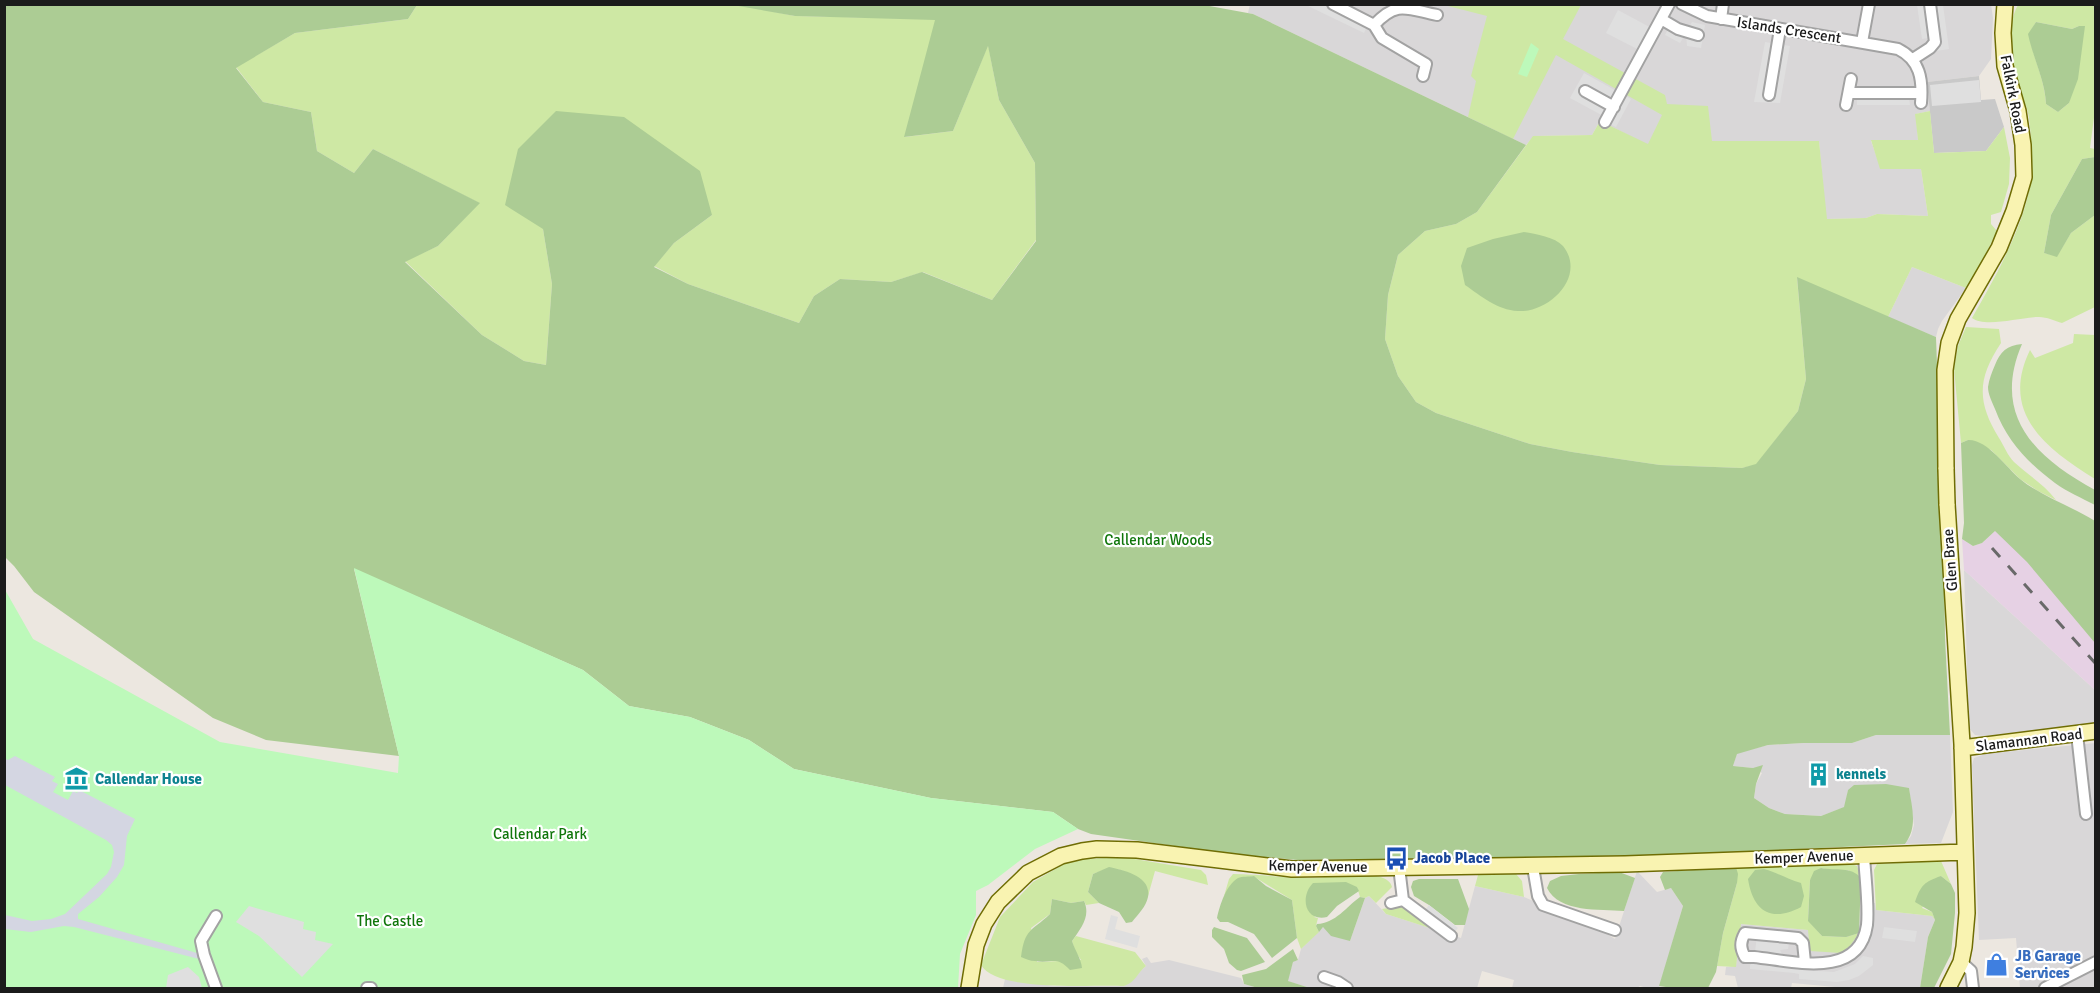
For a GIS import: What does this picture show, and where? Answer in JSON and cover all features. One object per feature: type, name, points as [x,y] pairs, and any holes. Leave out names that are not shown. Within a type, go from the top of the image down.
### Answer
[{"type":"main road","name":"Falkirk Road","points":[[2006,6],[2003,33],[2005,66],[2018,111],[2023,145]]},
{"type":"main road","name":"Glen Brae","points":[[1948,988],[1961,962],[1967,913],[1962,748],[1947,504],[1945,370],[1948,343],[1958,319],[1989,268],[2012,219],[2024,177],[2023,145]]},
{"type":"main road","name":"Slamannan Road","points":[[1962,748],[2096,731]]},
{"type":"main road","name":"Kemper Avenue","points":[[969,988],[976,945],[990,912],[1006,892],[1028,873],[1061,856],[1082,851],[1116,849],[1292,869],[1533,867],[1965,852]]},
{"type":"street","points":[[1333,4],[1374,25],[1382,38],[1426,64],[1423,76]]},
{"type":"street","points":[[1605,122],[1669,4]]},
{"type":"street","name":"Islands Crescent","points":[[1682,4],[1707,16],[1721,19],[1898,49],[1913,59]]},
{"type":"street","points":[[1721,19],[1723,4]]},
{"type":"street","name":"Islands Crescent","points":[[1862,42],[1869,4]]},
{"type":"street","points":[[1849,93],[1921,98],[1918,68],[1913,59],[1935,42],[1930,4]]},
{"type":"street","points":[[1374,25],[1385,13],[1400,8],[1437,15]]},
{"type":"street","points":[[1661,19],[1678,29],[1698,35]]},
{"type":"street","points":[[1769,95],[1780,30]]},
{"type":"street","points":[[1846,105],[1851,79]]},
{"type":"street","points":[[1585,91],[1614,107]]},
{"type":"street","points":[[2077,734],[2086,814]]},
{"type":"street","points":[[1805,962],[1803,943],[1798,938],[1746,933],[1741,940],[1741,950],[1745,957],[1826,964],[1844,960],[1860,945],[1867,925],[1864,855]]},
{"type":"street","points":[[1398,867],[1403,900],[1451,936]]},
{"type":"street","points":[[1533,867],[1538,896],[1543,905],[1615,930]]},
{"type":"street","points":[[1391,903],[1403,900]]},
{"type":"street","points":[[216,916],[201,941],[216,988]]},
{"type":"street","points":[[1961,962],[1971,971],[1973,988]]},
{"type":"street","points":[[2045,988],[2096,962]]},
{"type":"street","points":[[1324,977],[1347,988]]},
{"type":"shaded area","points":[[1250,4],[1991,4],[1993,18],[1991,59],[1979,76],[1927,82],[1930,111],[1916,114],[1918,140],[1871,141],[1881,169],[1921,169],[1928,216],[1877,214],[1866,218],[1826,219],[1819,141],[1711,141],[1648,145],[1600,121],[1592,135],[1534,136],[1526,145],[1248,13]]},
{"type":"shaded area","points":[[1306,5],[1333,5],[1369,22],[1364,33]]},
{"type":"shaded area","points":[[1917,5],[1943,5],[1949,49],[1936,51],[1934,37],[1922,39]]},
{"type":"shaded area","points":[[1618,10],[1655,30],[1643,52],[1606,33]]},
{"type":"shaded area","points":[[1692,22],[1705,25],[1701,48],[1687,46],[1686,33],[1680,43],[1665,35],[1670,25],[1686,31]]},
{"type":"shaded area","points":[[1765,42],[1790,46],[1780,103],[1754,102]]},
{"type":"shaded area","points":[[1584,73],[1631,99],[1616,127],[1605,122],[1607,118],[1570,98]]},
{"type":"shaded area","points":[[1979,76],[1981,100],[1995,99],[2004,127],[1986,151],[1934,153],[1927,82]]},
{"type":"shaded area","points":[[1979,80],[1981,102],[1932,106],[1930,85]]},
{"type":"shaded area","points":[[1863,86],[1907,86],[1910,105],[1857,105],[1857,93],[1863,93]]},
{"type":"shaded area","points":[[1912,267],[1966,288],[1942,321],[1936,337],[1888,317]]},
{"type":"shaded area","points":[[1995,531],[2095,567],[2095,690],[1964,570],[1962,539],[1973,546],[1982,543]]},
{"type":"shaded area","points":[[1964,570],[2095,690],[2095,723],[1985,736],[1975,735],[1969,728]]},
{"type":"shaded area","points":[[1876,735],[1950,735],[1953,812],[1941,843],[1905,844],[1911,836],[1914,825],[1909,788],[1848,790],[1845,807],[1821,816],[1785,814],[1769,808],[1754,798],[1756,784],[1762,773],[1753,768],[1733,766],[1737,753],[1768,745],[1852,743]]},
{"type":"shaded area","points":[[2095,743],[2095,988],[2020,988],[2016,938],[1979,940],[1972,765],[1974,758],[1985,754]]},
{"type":"shaded area","points":[[15,756],[55,777],[52,781],[58,784],[53,792],[68,800],[73,791],[77,793],[79,790],[135,819],[127,836],[124,865],[117,877],[99,897],[78,914],[78,919],[204,955],[207,961],[74,927],[64,926],[31,932],[5,929],[5,915],[32,921],[51,919],[65,914],[107,874],[114,852],[112,845],[106,840],[5,785],[4,758],[8,760]]},
{"type":"shaded area","points":[[1637,871],[1657,892],[1671,888],[1683,906],[1659,988],[1640,986],[1637,988],[1512,988],[1514,980],[1482,971],[1477,988],[1310,988],[1287,981],[1293,962],[1298,960],[1301,949],[1323,927],[1350,941],[1365,898],[1369,896],[1386,914],[1461,938],[1475,886],[1524,897],[1599,929],[1615,939]]},
{"type":"shaded area","points":[[1861,903],[1875,903],[1876,910],[1932,916],[1935,920],[1928,937],[1920,988],[1846,988],[1792,983],[1791,988],[1738,988],[1735,976],[1725,975],[1726,967],[1736,966],[1740,924],[1809,930],[1809,940],[1858,933]]},
{"type":"shaded area","points":[[1429,905],[1458,928],[1451,936],[1423,913]]},
{"type":"shaded area","points":[[249,906],[304,922],[303,929],[316,932],[315,940],[333,944],[302,977],[259,936],[236,922]]},
{"type":"shaded area","points":[[1111,915],[1118,917],[1115,929],[1140,936],[1137,948],[1105,939]]},
{"type":"shaded area","points":[[1884,927],[1917,931],[1915,942],[1882,938]]},
{"type":"shaded area","points":[[1757,934],[1790,937],[1788,949],[1780,950],[1788,965],[1800,966],[1802,970],[1834,972],[1855,964],[1863,956],[1873,958],[1873,965],[1859,976],[1837,982],[1799,979],[1799,974],[1750,969],[1750,965],[1754,962]]},
{"type":"shaded area","points":[[1147,957],[1151,963],[1169,960],[1241,978],[1244,984],[1258,988],[1003,988],[1005,979],[1054,986],[1124,986],[1146,966],[1142,959]]},
{"type":"shaded area","points":[[188,967],[199,977],[202,988],[166,988],[168,975]]},
{"type":"green space","points":[[733,4],[795,16],[936,19],[905,137],[953,131],[988,45],[999,100],[1035,163],[1036,240],[992,300],[923,272],[891,282],[840,279],[814,296],[799,323],[688,284],[654,266],[674,243],[712,215],[543,229],[552,284],[546,365],[524,361],[482,335],[405,261],[438,246],[479,203],[373,149],[354,173],[317,151],[311,112],[263,102],[236,67],[295,33],[408,19],[417,5]]},
{"type":"green space","name":"Callendar Woods","points":[[5,5],[417,5],[408,19],[295,33],[236,68],[263,102],[311,112],[317,151],[354,173],[373,149],[480,203],[438,246],[405,262],[482,335],[524,361],[546,365],[552,284],[543,229],[505,205],[518,149],[556,111],[624,117],[700,171],[712,215],[674,243],[654,267],[688,284],[799,323],[814,296],[840,279],[891,282],[922,272],[992,300],[1036,241],[1035,163],[999,100],[988,46],[953,131],[904,137],[935,20],[795,16],[733,5],[1204,5],[1253,14],[1526,145],[1477,212],[1456,224],[1425,231],[1398,255],[1388,295],[1385,339],[1398,376],[1416,402],[1436,413],[1530,444],[1572,452],[1660,465],[1742,468],[1756,464],[1798,411],[1806,379],[1797,277],[1936,337],[1950,735],[1876,735],[1852,743],[1768,745],[1737,754],[1733,766],[1753,768],[1763,765],[1754,798],[1769,808],[1785,814],[1821,816],[1844,807],[1848,790],[1854,785],[1886,784],[1909,788],[1913,824],[1909,838],[1905,844],[1671,855],[1298,860],[1231,854],[1091,834],[1078,829],[1053,812],[931,798],[794,769],[749,740],[690,717],[629,706],[583,670],[354,569],[399,756],[266,740],[213,718],[34,592],[5,557]]},
{"type":"green space","points":[[1448,5],[1581,5],[1563,39],[1665,95],[1667,104],[1708,106],[1712,141],[1819,141],[1827,219],[1866,218],[1877,214],[1928,216],[1921,169],[1880,169],[1871,140],[1918,140],[1915,114],[1930,111],[1934,153],[1986,151],[2004,127],[2010,158],[2009,184],[2001,212],[1991,215],[1991,224],[1997,231],[1975,276],[1966,288],[1912,267],[1888,317],[1797,278],[1806,379],[1798,411],[1756,465],[1742,468],[1660,465],[1572,452],[1530,444],[1436,413],[1416,402],[1398,376],[1385,339],[1388,295],[1398,255],[1425,231],[1456,224],[1477,212],[1533,136],[1592,135],[1600,121],[1648,144],[1662,115],[1556,55],[1513,139],[1468,117],[1476,81],[1471,76],[1487,16]]},
{"type":"green space","points":[[2018,5],[2095,5],[2095,110],[2090,148],[2095,149],[2095,157],[2082,159],[2051,215],[2044,253],[2057,256],[2071,233],[2095,215],[2095,307],[2062,323],[2039,317],[1994,322],[1978,321],[1972,318],[2012,242],[2027,200],[2031,180],[2029,118],[2015,81],[2011,59],[2010,40]],"holes":[[[2036,22],[2072,29],[2079,26],[2069,103],[2058,112],[2046,104],[2029,34]]]},
{"type":"green space","points":[[2036,22],[2072,29],[2085,26],[2078,79],[2069,103],[2058,112],[2046,104],[2030,43],[2028,34]]},
{"type":"green space","points":[[1531,43],[1539,49],[1527,77],[1518,74]]},
{"type":"green space","points":[[2095,157],[2095,215],[2071,233],[2057,257],[2044,253],[2051,215],[2082,159]]},
{"type":"green space","points":[[1524,232],[1555,240],[1563,246],[1569,257],[1570,269],[1567,280],[1552,299],[1530,310],[1510,310],[1490,302],[1465,285],[1461,266],[1467,248]]},
{"type":"green space","points":[[1966,327],[1999,329],[2001,343],[1987,368],[1984,379],[1984,402],[1987,413],[2012,460],[2056,500],[2020,479],[1991,450],[1968,440],[1961,443],[1954,369],[1958,346]]},
{"type":"green space","points":[[2074,334],[2095,335],[2095,479],[2045,442],[2024,411],[2020,393],[2022,373],[2030,350],[2035,358],[2073,343]]},
{"type":"green space","points":[[2022,344],[2014,370],[2012,393],[2016,413],[2025,432],[2038,449],[2054,464],[2095,490],[2095,505],[2060,486],[2036,468],[2012,441],[2000,421],[1991,401],[1988,387],[1990,378],[2002,353],[2012,346]]},
{"type":"green space","points":[[1968,440],[1982,444],[1989,449],[2029,485],[2095,521],[2095,643],[2027,562],[1995,531],[1982,543],[1973,546],[1962,539],[1964,523],[1961,443]]},
{"type":"green space","name":"Callendar Park","points":[[354,568],[583,670],[629,706],[690,717],[749,740],[794,769],[931,798],[1053,812],[1078,829],[1035,849],[988,885],[976,891],[976,915],[960,954],[958,988],[5,988],[4,588],[33,639],[220,742],[398,773],[399,756]]},
{"type":"green space","points":[[1122,857],[1201,870],[1206,875],[1208,885],[1155,871],[1148,896],[1147,887],[1128,873],[1110,869],[1093,874],[1088,892],[1099,903],[1086,905],[1084,901],[1071,903],[1052,899],[1050,914],[1031,928],[1037,962],[1081,960],[1072,941],[1076,936],[1135,952],[1146,966],[1131,982],[1124,986],[1026,983],[1006,980],[991,974],[981,965],[1000,917],[1033,882],[1066,863]]},
{"type":"green space","points":[[1941,861],[1951,884],[1941,876],[1922,908],[1932,912],[1935,920],[1932,916],[1876,910],[1874,870],[1877,864]]},
{"type":"green space","points":[[1848,863],[1857,866],[1861,878],[1848,870],[1835,871],[1821,868],[1810,880],[1808,920],[1822,936],[1846,937],[1859,933],[1850,946],[1841,953],[1810,951],[1808,930],[1741,924],[1736,967],[1717,966],[1723,933],[1737,883],[1736,867]]},
{"type":"green space","points":[[1109,867],[1135,875],[1146,884],[1148,897],[1146,904],[1132,922],[1126,923],[1119,912],[1099,903],[1088,892],[1093,874]]},
{"type":"green space","points":[[1736,867],[1737,883],[1723,933],[1716,972],[1708,988],[1659,986],[1683,906],[1671,888],[1665,890],[1660,877],[1663,872]]},
{"type":"green space","points":[[1821,868],[1848,870],[1861,878],[1859,933],[1846,937],[1822,936],[1808,921],[1810,880],[1814,871]]},
{"type":"green space","points":[[1764,869],[1801,883],[1804,896],[1801,907],[1790,912],[1772,914],[1759,906],[1750,890],[1748,879],[1755,870]]},
{"type":"green space","points":[[1619,872],[1635,878],[1624,911],[1570,906],[1553,896],[1547,888],[1550,881],[1561,876]]},
{"type":"green space","points":[[1233,874],[1308,878],[1369,875],[1385,879],[1392,887],[1376,903],[1369,896],[1360,897],[1357,887],[1314,917],[1318,918],[1316,926],[1319,932],[1301,949],[1297,938],[1292,900],[1253,876],[1232,885],[1224,896],[1229,879]]},
{"type":"green space","points":[[1516,874],[1522,881],[1524,897],[1475,886],[1478,875]]},
{"type":"green space","points":[[1254,876],[1266,886],[1292,900],[1297,938],[1272,958],[1254,934],[1228,922],[1220,922],[1217,918],[1230,885],[1238,878]]},
{"type":"green space","points":[[1941,876],[1951,884],[1955,893],[1951,954],[1934,988],[1920,988],[1928,937],[1935,920],[1932,912],[1915,902],[1924,885]]},
{"type":"green space","points":[[1458,879],[1469,909],[1465,925],[1455,925],[1414,896],[1411,887],[1413,881]]},
{"type":"green space","points":[[1346,882],[1357,887],[1359,891],[1337,906],[1327,917],[1319,918],[1309,912],[1306,907],[1306,894],[1313,883]]},
{"type":"green space","points":[[1360,897],[1365,898],[1350,941],[1331,936],[1323,927],[1319,932],[1317,924],[1335,918]]},
{"type":"green space","points":[[1052,899],[1071,903],[1084,901],[1086,917],[1072,941],[1082,968],[1070,970],[1057,961],[1041,962],[1021,957],[1027,935],[1050,914]]},
{"type":"green space","points":[[1406,905],[1439,931],[1386,914],[1382,909]]},
{"type":"green space","points":[[1214,927],[1247,938],[1265,962],[1241,971],[1237,970],[1229,963],[1224,949],[1212,937]]},
{"type":"green space","points":[[1293,949],[1298,960],[1293,962],[1288,981],[1310,988],[1258,988],[1244,984],[1242,975],[1266,969]]},
{"type":"railway","points":[[1992,548],[2096,664]]},
{"type":"place","name":"kennels","points":[[1818,774]]},
{"type":"place","name":"Callendar House","points":[[77,779]]},
{"type":"place","name":"Jacob Place","points":[[1396,858]]},
{"type":"place","name":"JB Garage Services","points":[[1997,965]]},
{"type":"park label","name":"The Castle","points":[[390,921]]}]
